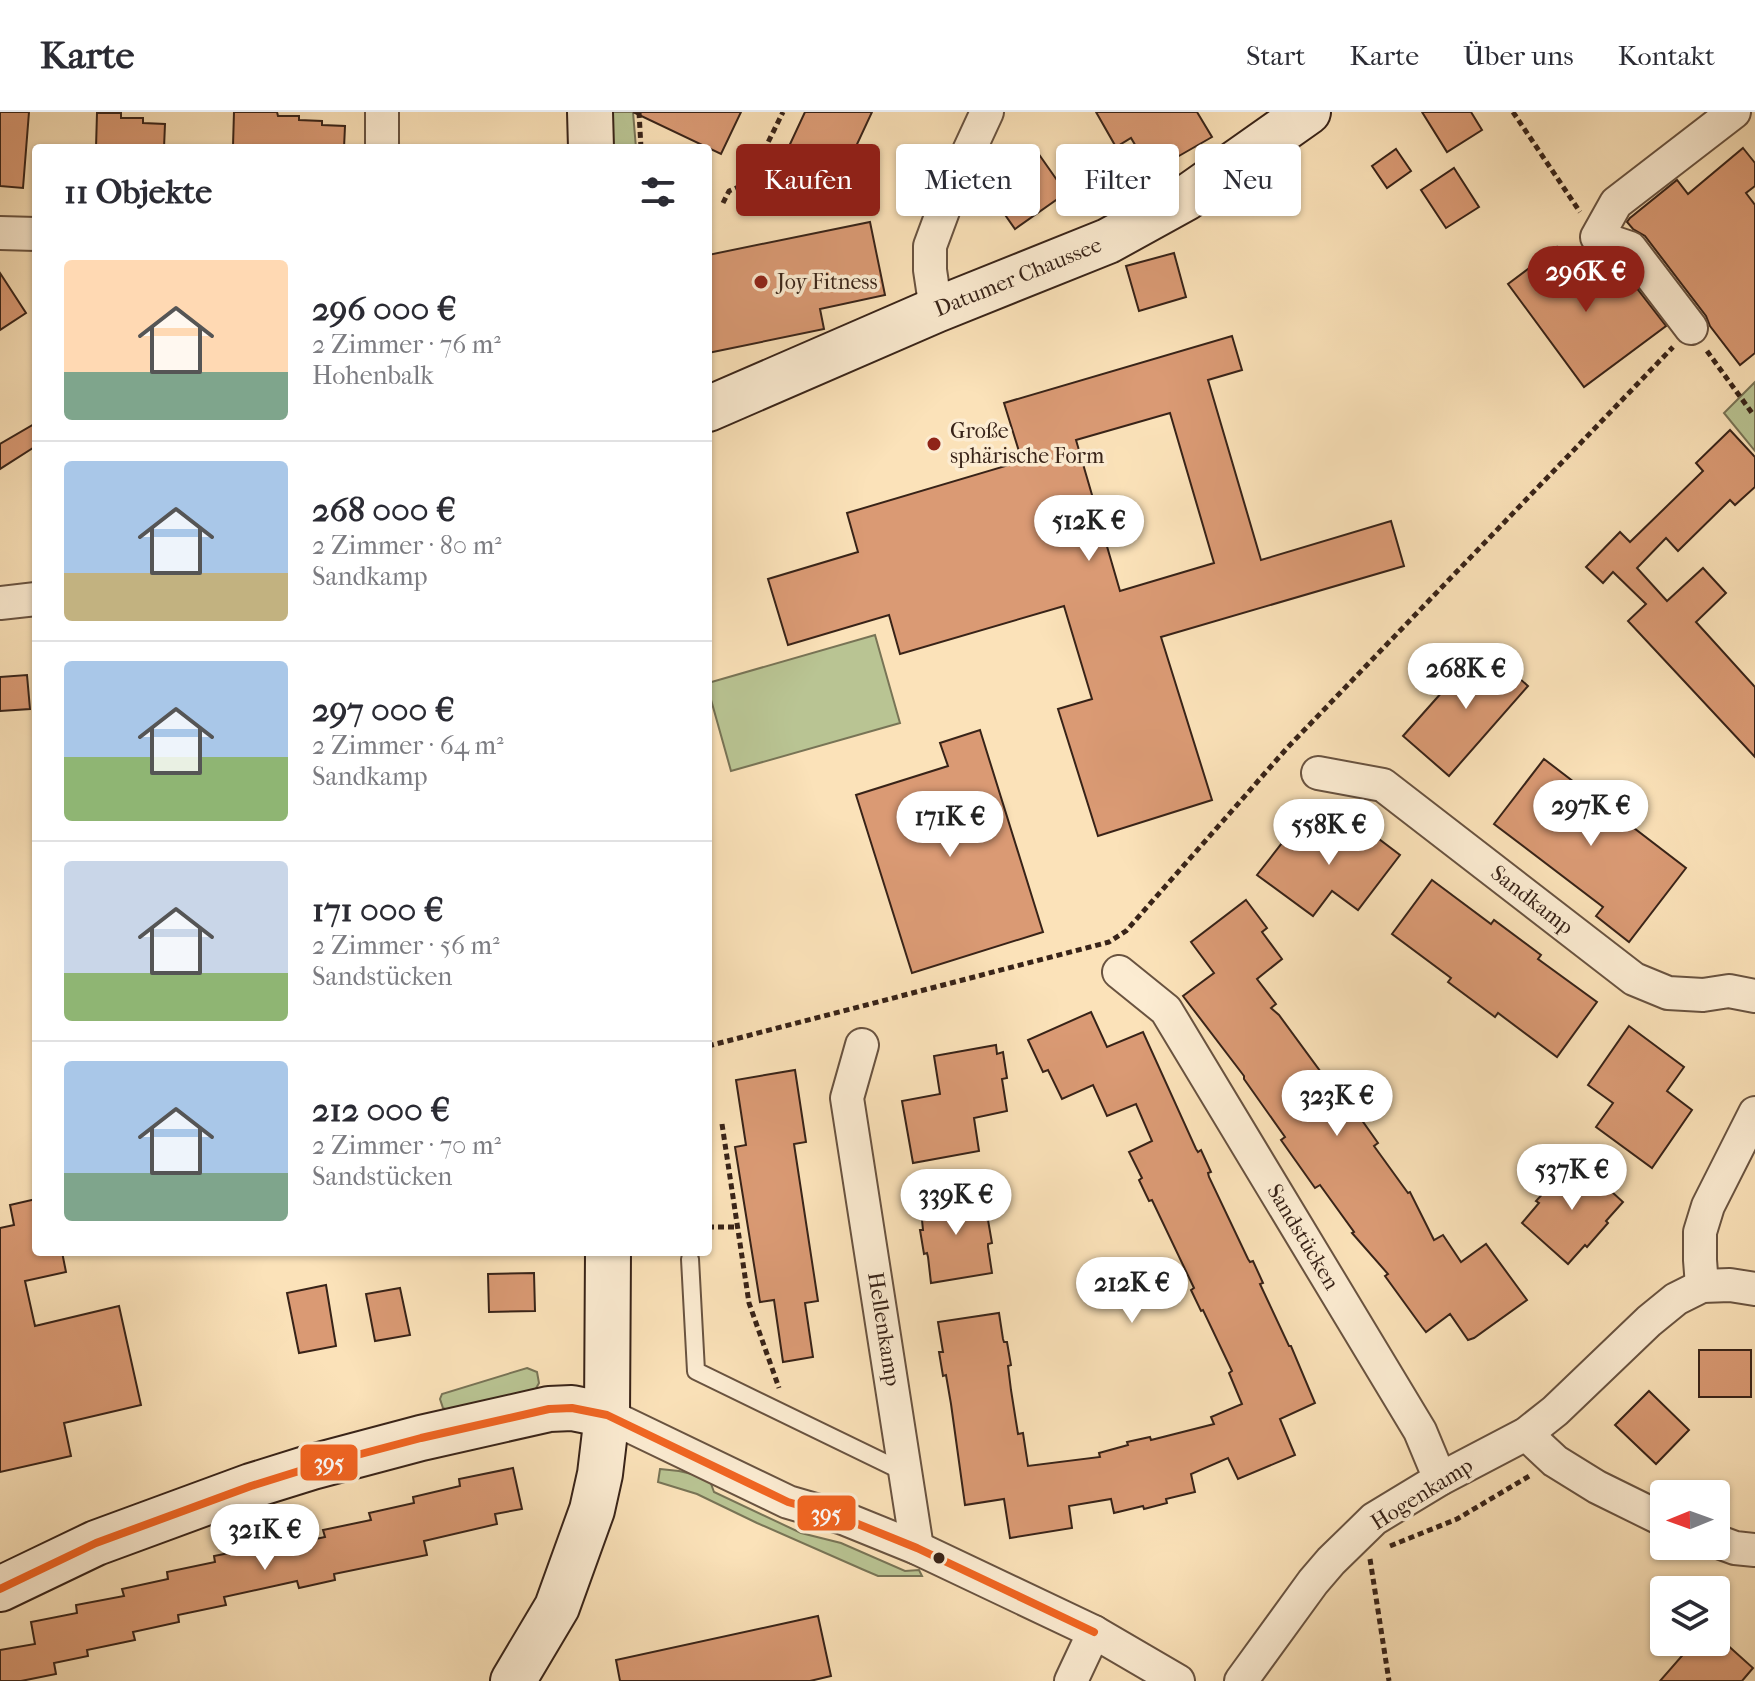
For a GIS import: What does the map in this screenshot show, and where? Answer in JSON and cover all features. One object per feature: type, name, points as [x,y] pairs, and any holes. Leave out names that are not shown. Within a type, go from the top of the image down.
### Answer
[{"type":"street","points":[[382,112],[382,144]]},
{"type":"street","points":[[590,112],[591,144]]},
{"type":"street","points":[[936,310],[930,246],[950,192],[987,112]]},
{"type":"street","name":"Datumer Chaussee","points":[[712,407],[936,310],[1108,241],[1186,198],[1308,112]]},
{"type":"street","points":[[1691,328],[1630,248],[1597,237],[1616,203],[1734,112]]},
{"type":"street","points":[[0,233],[32,234]]},
{"type":"street","points":[[0,603],[32,599]]},
{"type":"street","name":"Sandkamp","points":[[1318,773],[1383,785],[1634,979],[1668,993],[1703,995],[1729,991],[1755,996]]},
{"type":"street","name":"Sandstücken","points":[[1119,972],[1166,1010],[1420,1431],[1440,1479]]},
{"type":"street","name":"Hellenkamp","points":[[862,1045],[847,1098],[917,1548]]},
{"type":"street","points":[[1755,1113],[1708,1206],[1700,1232],[1702,1286],[1730,1285],[1755,1289]]},
{"type":"street","points":[[513,1681],[557,1607],[592,1510],[607,1415],[608,1256]]},
{"type":"street","name":"Hogenkamp","points":[[1241,1681],[1313,1582],[1374,1519],[1440,1479],[1526,1434],[1555,1411],[1649,1321],[1676,1299],[1702,1286]]},
{"type":"street","points":[[0,1589],[96,1543],[251,1486],[421,1438],[549,1409],[572,1408],[607,1415],[788,1502],[843,1518],[917,1548],[1094,1632],[1178,1681]]},
{"type":"street","points":[[1526,1434],[1555,1461],[1597,1487],[1650,1513]]},
{"type":"street","points":[[1730,1546],[1755,1550]]},
{"type":"street","points":[[1071,1681],[1094,1632]]},
{"type":"lane","points":[[690,1259],[696,1371],[906,1473]]},
{"type":"path","points":[[639,112],[641,144]]},
{"type":"path","points":[[723,203],[729,191],[748,183],[783,112]]},
{"type":"path","points":[[1513,112],[1597,237]]},
{"type":"path","points":[[712,1045],[1109,942],[1126,931],[1288,747],[1691,328],[1755,413]]},
{"type":"path","points":[[722,1124],[749,1303],[789,1416]]},
{"type":"path","points":[[712,1227],[738,1227]]},
{"type":"path","points":[[1384,1549],[1457,1519],[1555,1461]]},
{"type":"path","points":[[1331,1561],[1370,1555],[1389,1681]]},
{"type":"green space","points":[[600,112],[633,112],[636,144],[600,144]]},
{"type":"green space","points":[[1755,382],[1755,451],[1724,413]]},
{"type":"green space","points":[[875,635],[900,723],[731,771],[712,703],[712,682]]},
{"type":"green space","points":[[527,1368],[537,1372],[539,1383],[534,1392],[451,1412],[443,1408],[442,1394]]},
{"type":"green space","points":[[660,1469],[709,1478],[714,1492],[801,1533],[841,1543],[905,1571],[919,1570],[922,1576],[878,1576],[697,1494],[658,1482]]},
{"type":"building","points":[[0,112],[29,112],[23,188],[0,186]]},
{"type":"building","points":[[234,112],[277,112],[278,116],[299,116],[299,120],[322,121],[322,125],[345,126],[344,144],[233,144]]},
{"type":"building","points":[[633,112],[741,112],[721,154],[712,150],[712,144],[700,144]]},
{"type":"building","points":[[805,112],[872,112],[857,144],[790,144]]},
{"type":"building","points":[[1096,112],[1197,112],[1212,137],[1179,156],[1179,144],[1135,144],[1131,138],[1114,144]]},
{"type":"building","points":[[1422,112],[1471,112],[1482,130],[1447,152]]},
{"type":"building","points":[[97,113],[121,113],[121,118],[143,118],[143,123],[165,124],[164,144],[96,144]]},
{"type":"building","points":[[1743,148],[1755,163],[1755,186],[1746,193],[1755,205],[1755,353],[1740,365],[1645,236],[1627,222],[1677,180],[1688,194]]},
{"type":"building","points":[[1396,149],[1411,171],[1387,188],[1372,166]]},
{"type":"building","points":[[1040,156],[1056,179],[1056,200],[1040,211]]},
{"type":"building","points":[[1454,168],[1479,207],[1446,228],[1421,190]]},
{"type":"building","points":[[1006,216],[1033,216],[1015,229]]},
{"type":"building","name":"Joy Fitness","points":[[870,222],[885,295],[820,309],[824,329],[712,352],[712,254]]},
{"type":"building","points":[[1557,247],[1587,289],[1618,264],[1666,326],[1584,387],[1508,284]]},
{"type":"building","points":[[1174,253],[1186,297],[1139,311],[1126,266]]},
{"type":"building","points":[[0,273],[26,313],[0,330]]},
{"type":"building","points":[[1232,336],[1242,370],[1208,380],[1261,560],[1391,521],[1404,566],[1161,637],[1212,800],[1098,836],[1058,709],[1092,699],[1064,606],[900,654],[889,615],[788,645],[768,579],[858,552],[847,513],[1022,461],[1004,403]],"holes":[[[1170,413],[1214,563],[1120,591],[1076,440]]]},
{"type":"building","points":[[32,425],[32,449],[0,469],[0,444]]},
{"type":"building","points":[[1730,430],[1755,457],[1755,487],[1735,505],[1730,500],[1678,551],[1666,538],[1637,568],[1667,601],[1703,568],[1726,593],[1696,622],[1755,687],[1755,757],[1628,621],[1646,604],[1613,572],[1603,583],[1586,567],[1620,532],[1630,542],[1703,471],[1696,463]]},
{"type":"building","points":[[1483,646],[1528,686],[1449,776],[1403,736]]},
{"type":"building","points":[[27,675],[30,709],[0,711],[0,677]]},
{"type":"building","points":[[980,730],[1043,932],[912,973],[856,795],[948,766],[940,743]]},
{"type":"building","points":[[1544,759],[1686,868],[1629,942],[1596,916],[1603,907],[1494,824]]},
{"type":"building","points":[[1350,817],[1400,855],[1358,910],[1332,891],[1313,916],[1257,875],[1296,825],[1326,848]]},
{"type":"building","points":[[1432,880],[1491,924],[1494,920],[1541,955],[1538,959],[1597,1002],[1557,1057],[1498,1013],[1495,1017],[1448,982],[1451,978],[1392,934]]},
{"type":"building","points":[[1246,900],[1267,928],[1262,932],[1282,959],[1257,979],[1276,1004],[1271,1008],[1340,1098],[1344,1095],[1378,1143],[1374,1146],[1410,1192],[1434,1240],[1443,1235],[1461,1262],[1486,1244],[1527,1300],[1474,1338],[1468,1340],[1450,1314],[1426,1332],[1385,1276],[1388,1274],[1352,1233],[1320,1185],[1315,1188],[1281,1140],[1285,1137],[1244,1076],[1183,996],[1214,973],[1191,942]]},
{"type":"building","points":[[1091,1012],[1107,1047],[1143,1032],[1196,1149],[1198,1152],[1201,1150],[1211,1172],[1208,1173],[1209,1177],[1248,1259],[1253,1261],[1263,1283],[1260,1284],[1315,1403],[1280,1419],[1295,1455],[1238,1479],[1228,1458],[1191,1474],[1195,1492],[1166,1499],[1167,1503],[1114,1513],[1111,1499],[1069,1506],[1072,1528],[1010,1538],[1004,1499],[965,1505],[951,1404],[939,1352],[943,1352],[938,1322],[999,1313],[1011,1365],[1008,1366],[1018,1434],[1023,1433],[1028,1466],[1100,1457],[1099,1453],[1128,1445],[1127,1442],[1150,1437],[1151,1440],[1214,1424],[1211,1417],[1242,1404],[1229,1373],[1232,1371],[1191,1290],[1194,1288],[1152,1200],[1149,1201],[1139,1180],[1142,1178],[1129,1152],[1152,1141],[1136,1104],[1107,1116],[1093,1085],[1062,1099],[1048,1070],[1043,1072],[1028,1040]]},
{"type":"building","points":[[1629,1026],[1684,1067],[1667,1091],[1692,1110],[1652,1168],[1596,1127],[1613,1103],[1588,1085]]},
{"type":"building","points":[[996,1045],[997,1054],[1003,1052],[1007,1078],[1002,1079],[1007,1111],[974,1118],[979,1151],[913,1163],[902,1101],[940,1094],[934,1056]]},
{"type":"building","points":[[795,1070],[806,1142],[794,1144],[818,1301],[805,1303],[813,1357],[783,1362],[774,1300],[760,1302],[735,1147],[746,1145],[736,1080]]},
{"type":"building","points":[[1577,1160],[1623,1202],[1587,1247],[1585,1245],[1568,1264],[1522,1223],[1539,1203],[1536,1201]]},
{"type":"building","points":[[979,1191],[983,1217],[988,1220],[992,1243],[988,1247],[992,1273],[931,1283],[920,1230],[923,1230],[920,1200]]},
{"type":"building","points":[[32,1200],[32,1256],[63,1256],[66,1272],[25,1281],[35,1326],[119,1306],[141,1405],[64,1423],[71,1456],[0,1472],[0,1228],[14,1225],[10,1205]]},
{"type":"building","points":[[534,1273],[535,1311],[489,1312],[488,1274]]},
{"type":"building","points":[[326,1285],[336,1346],[299,1353],[287,1293]]},
{"type":"building","points":[[400,1288],[410,1335],[375,1341],[366,1294]]},
{"type":"building","points":[[1699,1350],[1751,1350],[1751,1397],[1699,1397]]},
{"type":"building","points":[[1649,1391],[1689,1430],[1656,1464],[1615,1425]]},
{"type":"building","points":[[513,1468],[522,1509],[495,1514],[497,1524],[424,1541],[427,1555],[334,1574],[335,1580],[299,1588],[297,1581],[224,1597],[226,1605],[178,1615],[179,1622],[133,1632],[135,1640],[87,1650],[88,1656],[54,1663],[56,1674],[21,1681],[0,1681],[0,1650],[35,1644],[31,1622],[77,1613],[76,1605],[124,1596],[122,1589],[168,1579],[167,1572],[215,1562],[214,1556],[254,1548],[255,1552],[325,1537],[323,1530],[371,1520],[369,1513],[414,1503],[413,1497],[460,1486],[459,1479]]},
{"type":"building","points":[[818,1616],[831,1676],[810,1681],[620,1681],[616,1660]]},
{"type":"building","points":[[1730,1647],[1753,1668],[1742,1681],[1660,1681],[1682,1656],[1730,1656]]},
{"type":"transit line","name":"395","points":[[0,1589],[96,1543],[251,1486],[421,1438],[549,1409],[572,1408],[607,1415],[788,1502],[843,1518],[917,1548],[1094,1632]]},
{"type":"place","name":"Joy Fitness","points":[[761,282]]},
{"type":"place","name":"Große sphärische Form","points":[[934,444]]}]
